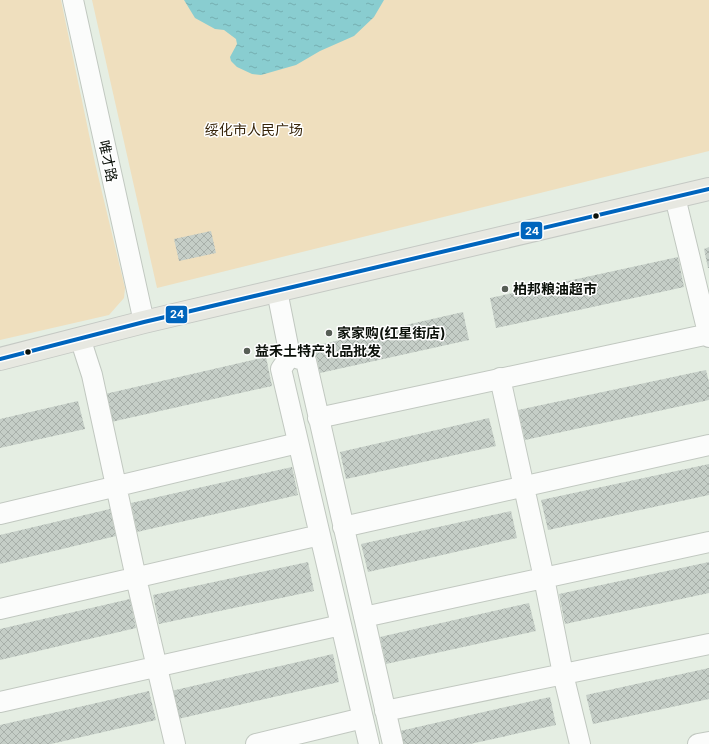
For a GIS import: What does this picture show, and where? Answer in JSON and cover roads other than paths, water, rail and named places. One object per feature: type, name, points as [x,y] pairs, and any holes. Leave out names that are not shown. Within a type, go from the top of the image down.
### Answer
[{"type":"main road","points":[[0,359],[144,322],[709,189]]},
{"type":"street","name":"唯才路","points":[[73,0],[144,322]]},
{"type":"street","points":[[318,418],[500,378],[709,335],[675,197]]},
{"type":"street","points":[[277,291],[290,356]]},
{"type":"street","points":[[80,338],[92,375],[136,578],[175,744]]},
{"type":"street","points":[[290,356],[306,361],[393,744]]},
{"type":"street","points":[[290,356],[280,368],[369,744]]},
{"type":"street","points":[[500,378],[544,578],[563,674],[580,744]]},
{"type":"street","points":[[0,514],[298,443]]},
{"type":"street","points":[[343,527],[524,488],[709,445]]},
{"type":"street","points":[[0,609],[320,534]]},
{"type":"street","points":[[364,617],[709,542]]},
{"type":"street","points":[[0,702],[341,625]]},
{"type":"street","points":[[385,711],[709,644]]},
{"type":"street","points":[[256,744],[363,718]]},
{"type":"street","points":[[698,744],[709,742]]},
{"type":"water","points":[[184,0],[384,0],[374,17],[354,36],[320,51],[296,65],[261,75],[252,74],[237,67],[231,61],[230,57],[237,44],[236,39],[224,30],[215,29],[195,18]]},
{"type":"place","name":"柏邦粮油超市","points":[[505,289]]},
{"type":"place","name":"家家购(红星街店)","points":[[329,333]]},
{"type":"place","name":"益禾土特产礼品批发","points":[[247,351]]},
{"type":"park label","name":"绥化市人民广场","points":[[254,130]]}]
